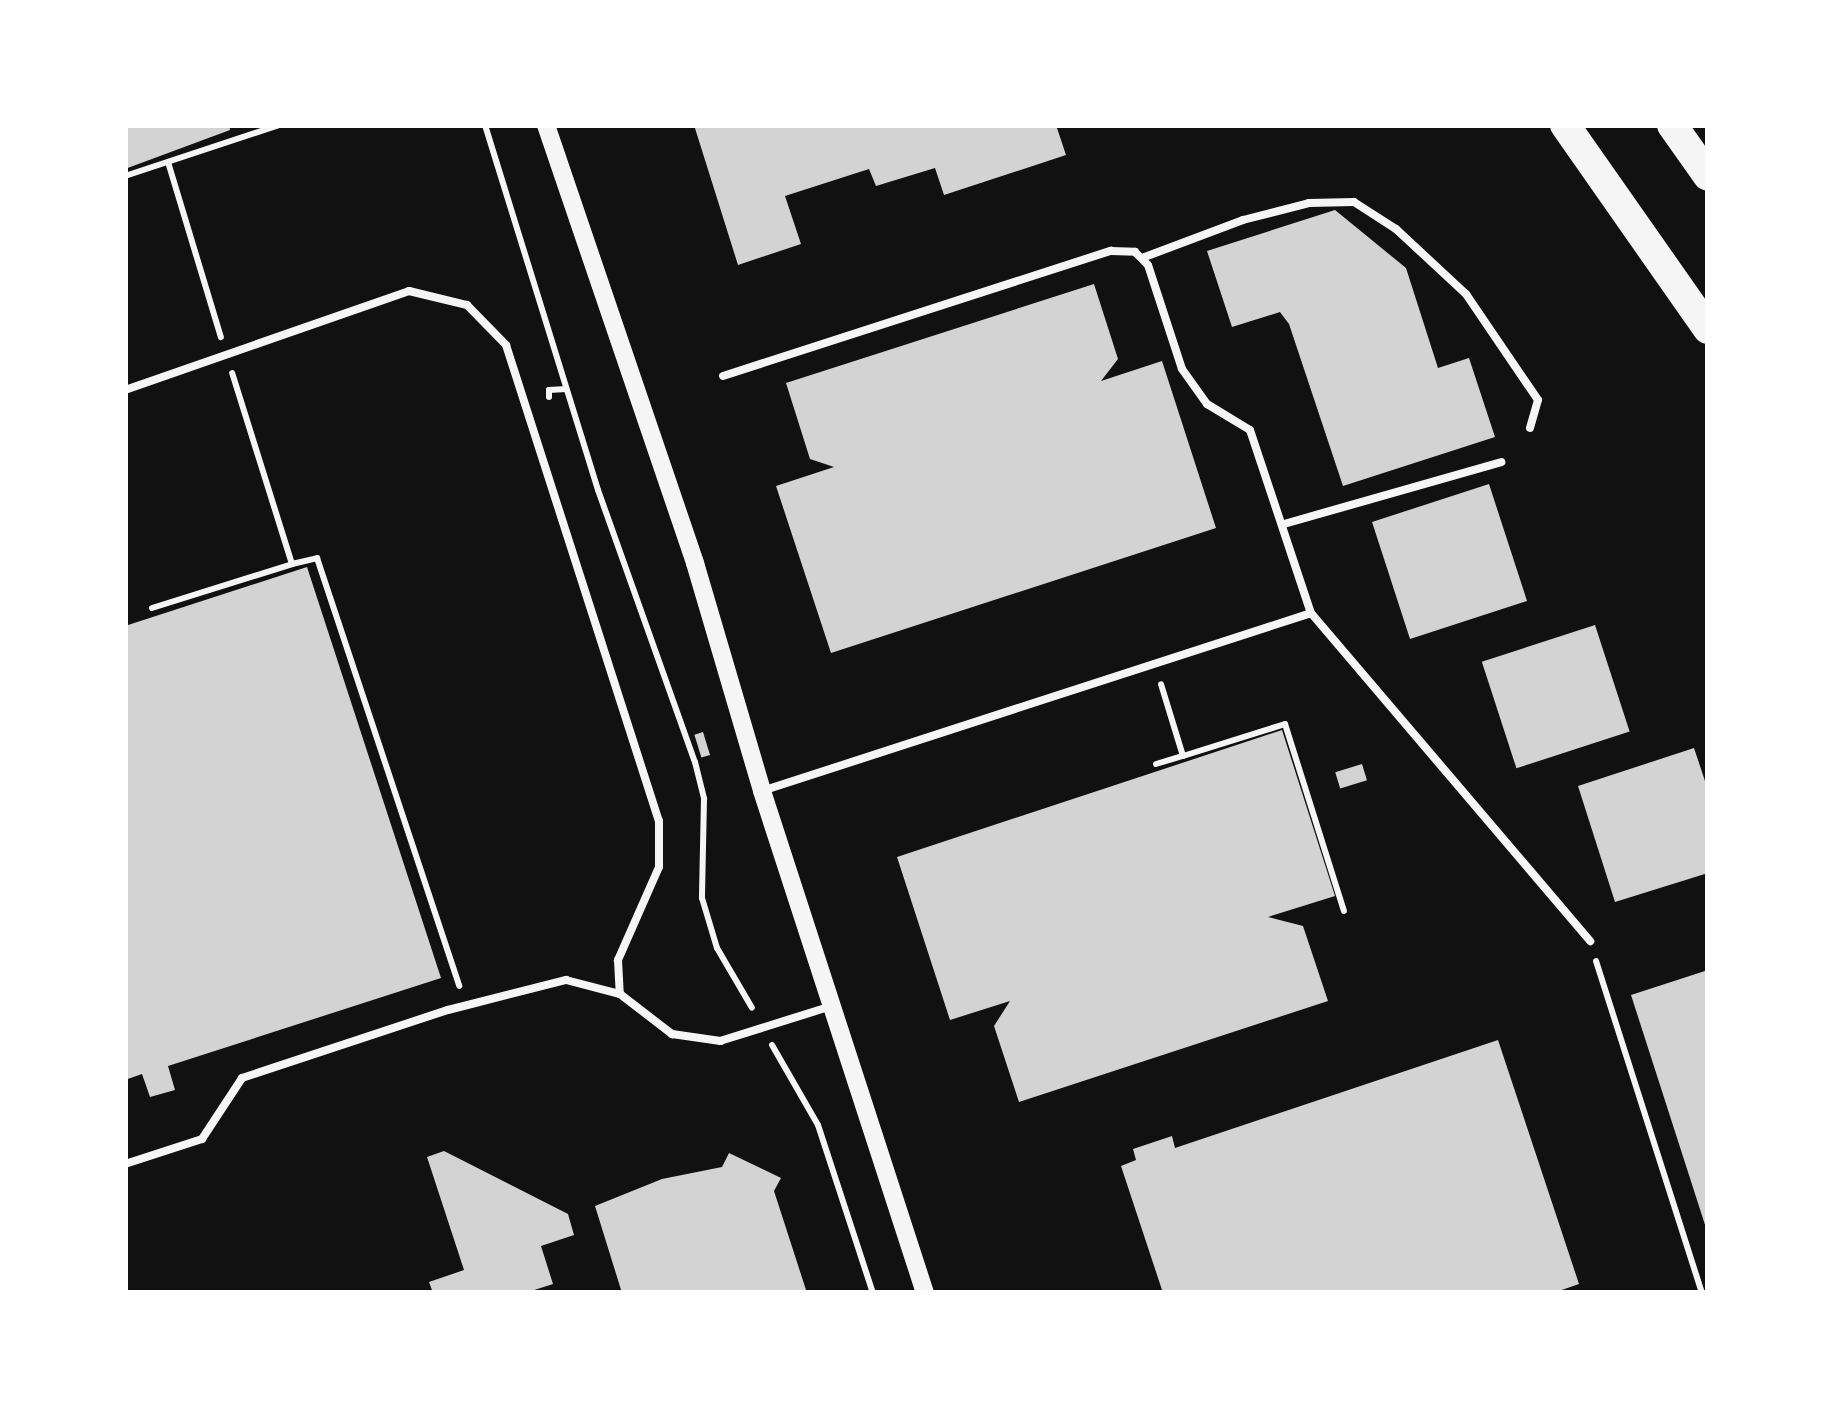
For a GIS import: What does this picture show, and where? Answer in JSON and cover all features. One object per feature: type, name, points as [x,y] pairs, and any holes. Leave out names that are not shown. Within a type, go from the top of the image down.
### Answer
[{"type":"highway","points":[[1565,125],[1708,329]]},
{"type":"highway","points":[[1672,125],[1708,176]]},
{"type":"street","points":[[546,125],[695,563],[762,791],[925,1293]]},
{"type":"lane","points":[[723,376],[1111,250],[1142,258],[1260,216],[1310,203],[1354,202],[1396,229],[1466,294],[1538,400],[1530,428]]},
{"type":"lane","points":[[1142,258],[1182,368],[1207,404],[1250,430],[1311,613],[1590,942]]},
{"type":"lane","points":[[125,390],[409,291],[468,305],[506,345],[659,821],[659,867],[618,960],[620,994]]},
{"type":"lane","points":[[1284,524],[1500,462]]},
{"type":"lane","points":[[762,791],[1311,613]]},
{"type":"lane","points":[[125,1164],[202,1138],[242,1078],[448,1010],[566,980],[620,994],[672,1034],[720,1041],[832,1006]]},
{"type":"path","points":[[125,176],[279,125]]},
{"type":"path","points":[[485,125],[568,389],[695,762],[704,818],[702,898],[717,948],[746,997]]},
{"type":"path","points":[[168,162],[292,564]]},
{"type":"path","points":[[548,397],[560,385],[568,389]]},
{"type":"path","points":[[152,608],[318,558],[459,986]]},
{"type":"path","points":[[1159,678],[1184,756]]},
{"type":"path","points":[[1156,764],[1285,724],[1344,911]]},
{"type":"path","points":[[1590,942],[1702,1293]]},
{"type":"path","points":[[779,1058],[818,1126],[873,1293]]},
{"type":"building","points":[[125,125],[229,125],[230,130],[125,169]]},
{"type":"building","points":[[694,125],[1056,125],[1066,155],[944,195],[935,168],[876,186],[869,169],[785,196],[801,244],[738,265]]},
{"type":"building","points":[[1335,210],[1406,268],[1438,368],[1469,358],[1495,437],[1343,486],[1289,324],[1280,312],[1232,327],[1207,251]]},
{"type":"building","points":[[1094,284],[1118,359],[1101,381],[1162,361],[1216,528],[831,653],[776,486],[834,467],[810,459],[786,383]]},
{"type":"building","points":[[1489,484],[1527,601],[1410,639],[1372,522]]},
{"type":"building","points":[[307,567],[441,978],[168,1066],[175,1090],[150,1097],[142,1074],[125,1080],[125,626]]},
{"type":"building","points":[[1595,625],[1630,732],[1516,768],[1482,662]]},
{"type":"building","points":[[1282,730],[1335,896],[1268,917],[1303,926],[1328,1001],[1019,1102],[994,1026],[1010,1001],[950,1020],[897,857]]},
{"type":"building","points":[[703,732],[710,755],[701,758],[694,735]]},
{"type":"building","points":[[1694,748],[1708,790],[1708,873],[1615,902],[1578,786]]},
{"type":"building","points":[[1362,764],[1367,780],[1340,788],[1335,772]]},
{"type":"building","points":[[1708,970],[1708,1231],[1707,1231],[1631,995]]},
{"type":"building","points":[[1498,1040],[1579,1284],[1553,1293],[1163,1293],[1121,1166],[1136,1160],[1133,1149],[1172,1136],[1175,1148]]},
{"type":"building","points":[[444,1151],[568,1214],[574,1235],[541,1246],[553,1284],[525,1293],[433,1293],[429,1282],[464,1270],[427,1157]]},
{"type":"building","points":[[729,1153],[781,1178],[774,1191],[807,1293],[622,1293],[595,1206],[662,1179],[722,1167]]}]
